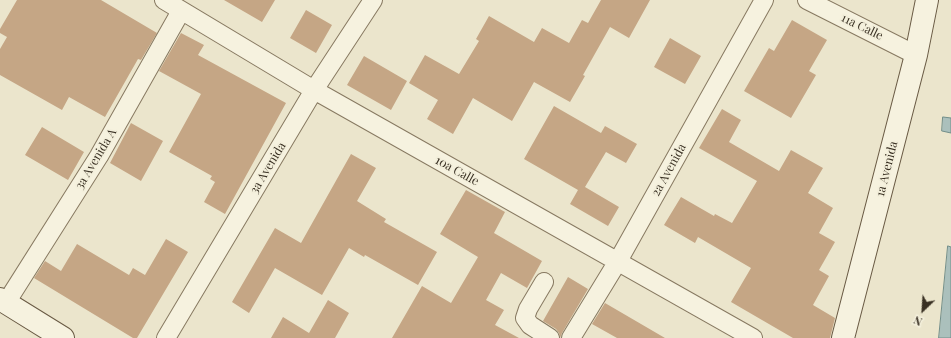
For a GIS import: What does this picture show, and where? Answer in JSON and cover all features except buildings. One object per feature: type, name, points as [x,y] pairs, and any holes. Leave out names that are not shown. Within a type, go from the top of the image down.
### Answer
[{"type":"street","name":"10a Calle","points":[[164,0],[314,90],[753,338]]},
{"type":"street","name":"3a Avenida","points":[[166,338],[314,90],[373,0]]},
{"type":"street","name":"2a Avenida","points":[[571,338],[618,261],[764,0]]},
{"type":"street","name":"11a Calle","points":[[807,0],[916,55]]},
{"type":"street","name":"1a Avenida","points":[[843,338],[916,55],[927,0]]},
{"type":"street","name":"3a Avenida A","points":[[3,301],[99,156],[181,11]]},
{"type":"street","points":[[544,282],[528,309],[525,318],[530,325],[550,338]]},
{"type":"street","points":[[3,301],[64,338]]},
{"type":"shaded area","points":[[943,117],[951,118],[951,133],[942,131]]},
{"type":"shaded area","points":[[948,246],[951,247],[951,338],[939,338]]}]
